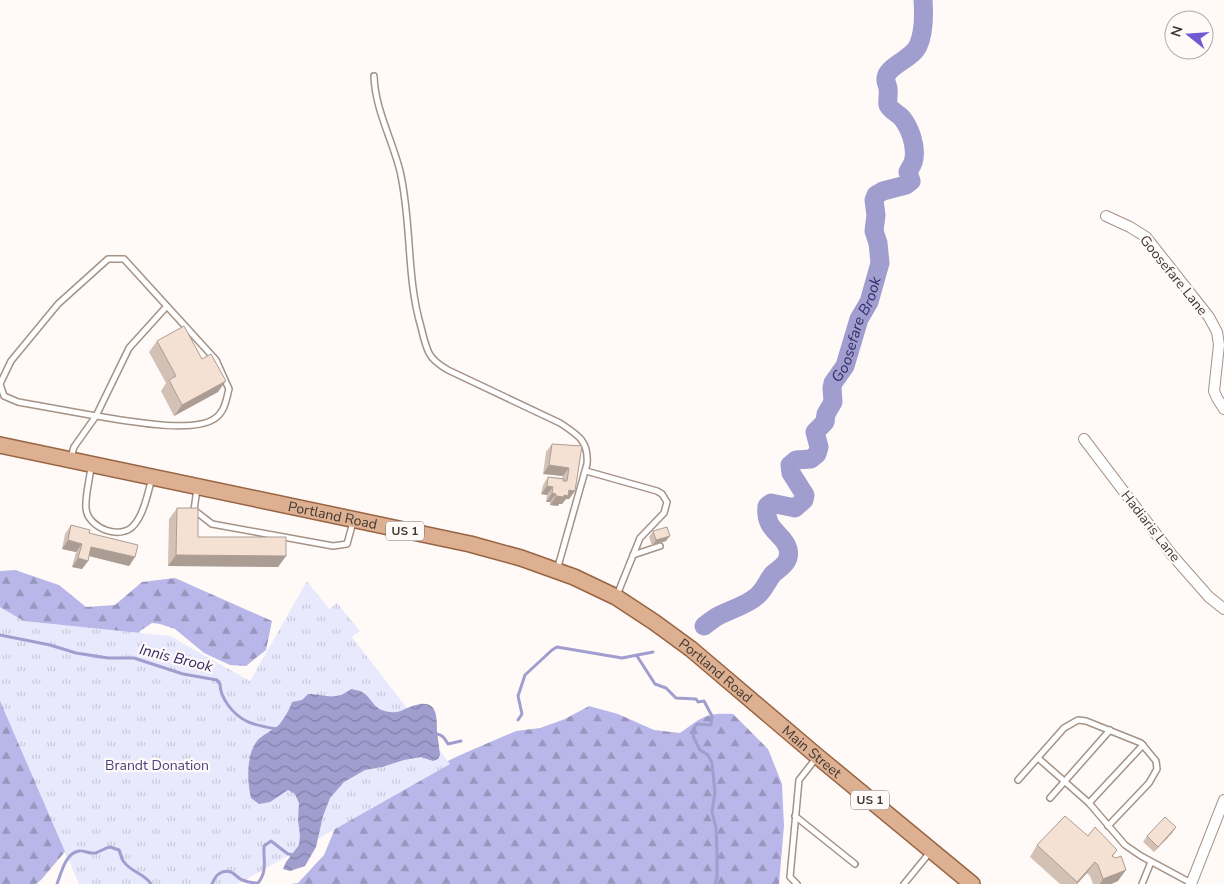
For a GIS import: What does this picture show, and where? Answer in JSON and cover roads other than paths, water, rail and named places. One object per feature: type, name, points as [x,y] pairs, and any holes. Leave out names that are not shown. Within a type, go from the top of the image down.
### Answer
[{"type":"main road","name":"Portland Road","points":[[0,445],[498,551],[557,570],[616,597],[672,634],[769,714]]},
{"type":"main road","name":"Main Street","points":[[769,714],[972,884]]},
{"type":"street","name":"Goosefare Lane","points":[[1106,216],[1146,237],[1215,326],[1219,345],[1214,391],[1216,398],[1224,409]]},
{"type":"street","name":"Hadiaris Lane","points":[[1084,438],[1178,561],[1209,597],[1224,609]]},
{"type":"street","points":[[1191,883],[1224,800]]},
{"type":"lane","points":[[374,76],[374,92],[400,172],[406,209],[411,280],[415,307],[429,353],[438,364],[448,370],[548,416],[575,433],[584,442],[588,450],[586,471],[557,570]]},
{"type":"lane","points":[[108,259],[124,259],[216,360],[229,389],[223,410],[214,420],[189,427],[96,416],[18,402],[4,396],[0,384],[11,361],[58,304],[108,259]]},
{"type":"lane","points":[[70,460],[74,447],[96,416],[129,348],[167,306]]},
{"type":"lane","points":[[92,465],[86,509],[90,522],[102,529],[122,532],[134,526],[145,504],[152,478]]},
{"type":"lane","points":[[586,471],[657,491],[665,498],[666,508],[664,513],[640,538],[616,597]]},
{"type":"lane","points":[[198,488],[194,510],[212,524],[333,546],[347,544],[353,520]]},
{"type":"lane","points":[[633,555],[660,546]]},
{"type":"lane","points":[[1018,780],[1064,728],[1075,721],[1086,721],[1143,745],[1156,761],[1158,769],[1155,775],[1108,826]]},
{"type":"lane","points":[[1050,798],[1110,730]]},
{"type":"lane","points":[[1089,804],[1143,745]]},
{"type":"lane","points":[[797,884],[790,877],[799,780],[817,756]]},
{"type":"lane","points":[[1038,758],[1089,804],[1125,845],[1151,862],[1191,883]]},
{"type":"lane","points":[[795,816],[855,864]]},
{"type":"lane","points":[[904,884],[931,851]]},
{"type":"lane","points":[[1142,884],[1151,862]]},
{"type":"water","points":[[351,689],[366,694],[376,706],[384,711],[397,712],[412,706],[428,704],[436,715],[440,755],[438,759],[433,761],[421,757],[365,770],[344,782],[330,798],[323,816],[316,847],[305,866],[290,871],[283,869],[299,845],[299,803],[295,794],[288,790],[270,802],[259,804],[251,798],[248,777],[249,761],[253,747],[259,739],[279,725],[292,702],[302,700],[308,694],[335,696]]},
{"type":"waterway","name":"Goosefare Brook","points":[[704,626],[718,616],[757,596],[773,574],[787,561],[788,549],[783,539],[768,521],[767,506],[771,503],[795,508],[804,500],[805,495],[791,473],[790,465],[796,460],[811,459],[817,454],[819,447],[815,432],[825,422],[826,414],[833,402],[833,383],[845,366],[859,319],[869,302],[880,263],[878,243],[874,231],[876,215],[874,200],[876,195],[883,191],[906,185],[911,181],[908,172],[914,160],[913,142],[905,122],[888,105],[886,79],[887,74],[911,55],[918,46],[922,29],[923,0]]},
{"type":"waterway","name":"Innis Brook","points":[[0,635],[50,645],[76,653],[108,658],[134,658],[183,674],[217,680],[225,700],[238,716],[249,722],[276,729]]},
{"type":"waterway","name":"Goosefare Brook","points":[[518,720],[522,714],[518,696],[525,675],[557,647],[622,658],[653,652]]},
{"type":"waterway","points":[[637,656],[655,684],[666,688],[676,698],[696,699],[698,702],[704,701],[712,716],[711,725],[697,724],[693,736],[700,750],[708,755],[712,763],[715,792],[712,812],[716,828],[717,851],[717,878],[715,884]]},
{"type":"waterway","name":"Goosefare Brook","points":[[434,734],[441,735],[448,744],[461,741]]},
{"type":"waterway","name":"Goosefare Brook","points":[[212,884],[215,878],[224,871],[231,872],[242,880],[258,883],[264,869],[264,846],[271,841],[288,854],[295,855]]},
{"type":"waterway","name":"Goosefare Brook","points":[[57,884],[64,864],[74,853],[81,851],[95,853],[110,847],[119,850],[122,859],[127,865],[151,884]]},
{"type":"park label","name":"Brandt Donation","points":[[157,765]]}]
